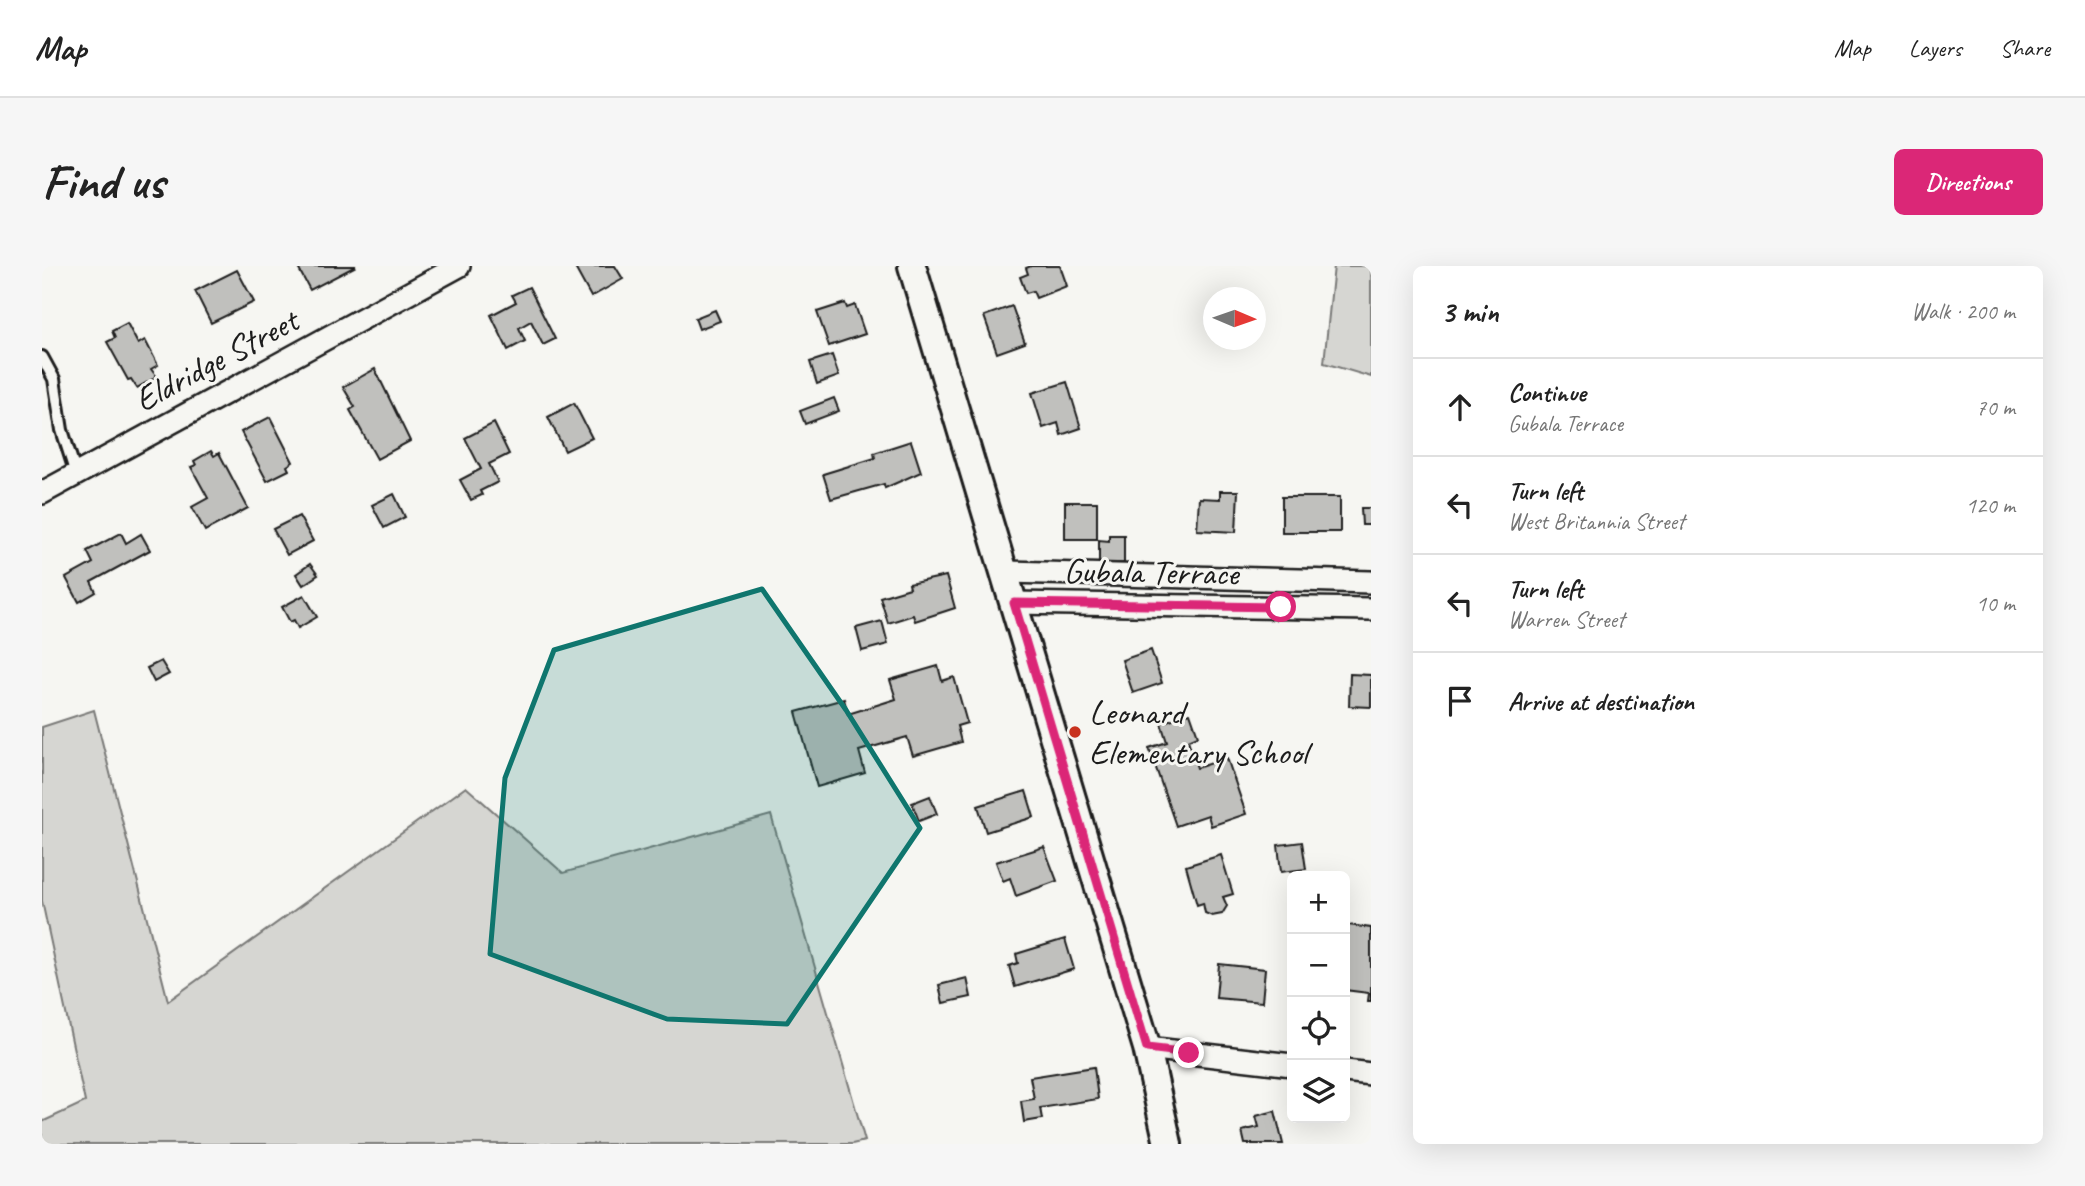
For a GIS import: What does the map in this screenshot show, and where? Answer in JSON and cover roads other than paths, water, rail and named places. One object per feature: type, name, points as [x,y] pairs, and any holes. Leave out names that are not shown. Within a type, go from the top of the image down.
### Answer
[{"type":"street","name":"Eldridge Street","points":[[42,493],[459,266]]},
{"type":"street","points":[[912,266],[1147,1048],[1168,1144]]},
{"type":"street","name":"Gubala Terrace","points":[[1005,572],[1371,582]]},
{"type":"street","name":"Gubala Terrace","points":[[1014,603],[1371,609]]},
{"type":"street","points":[[1147,1048],[1287,1064]]},
{"type":"street","points":[[1350,1072],[1371,1074]]},
{"type":"lane","points":[[42,357],[54,379],[62,430],[76,474]]},
{"type":"place","name":"Leonard Elementary School","points":[[1075,732]]}]
